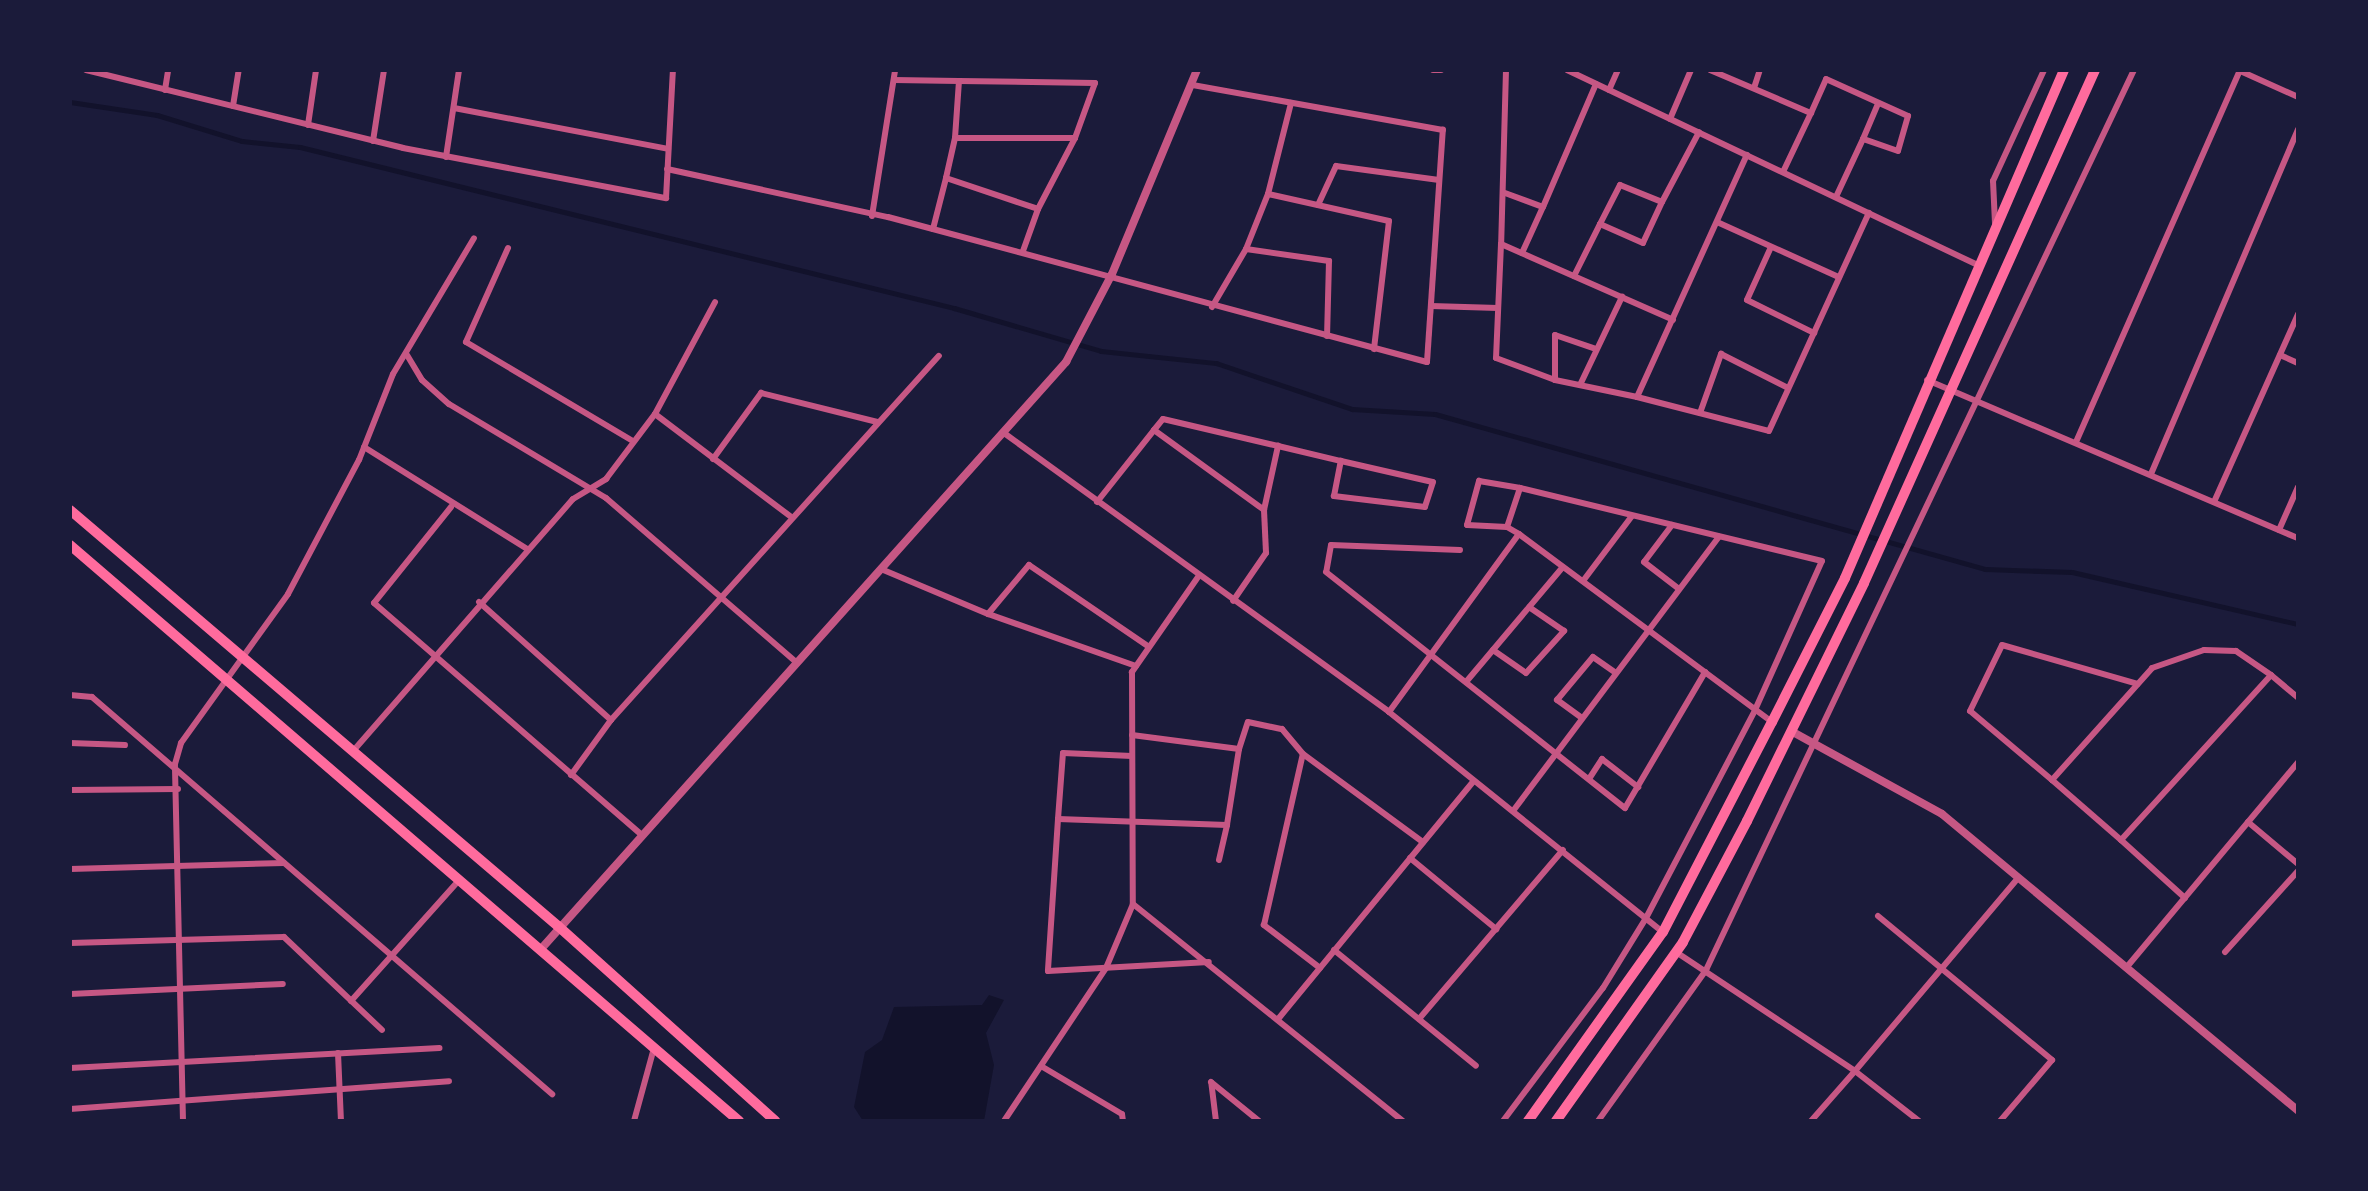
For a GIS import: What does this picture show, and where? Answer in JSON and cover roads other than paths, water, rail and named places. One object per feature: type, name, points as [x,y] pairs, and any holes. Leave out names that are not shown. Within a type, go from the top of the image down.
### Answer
[{"type":"main road","points":[[1528,1121],[1663,932],[1772,722],[1845,578],[1976,264],[2064,70]]},
{"type":"main road","points":[[1556,1121],[1676,952],[1792,731],[1864,583],[1947,388],[2095,70]]},
{"type":"main road","points":[[70,510],[558,926],[669,1030],[775,1121]]},
{"type":"main road","points":[[70,545],[739,1121]]},
{"type":"main road","points":[[1772,722],[1792,731]]},
{"type":"main road","points":[[654,1046],[669,1030]]},
{"type":"street","points":[[86,70],[446,157],[666,198],[673,70]]},
{"type":"street","points":[[165,90],[168,70]]},
{"type":"street","points":[[233,106],[239,70]]},
{"type":"street","points":[[308,125],[316,70]]},
{"type":"street","points":[[374,141],[384,70]]},
{"type":"street","points":[[446,157],[459,70]]},
{"type":"street","points":[[872,216],[895,70]]},
{"type":"street","points":[[541,950],[558,926],[1066,362],[1112,274],[1197,70]]},
{"type":"street","points":[[1434,70],[1442,70]]},
{"type":"street","points":[[1506,70],[1505,194],[1496,358],[1555,380],[1768,431],[1869,213]]},
{"type":"street","points":[[1568,70],[1976,264]]},
{"type":"street","points":[[1609,90],[1618,70]]},
{"type":"street","points":[[1670,119],[1691,70]]},
{"type":"street","points":[[1710,70],[1812,113]]},
{"type":"street","points":[[1754,88],[1760,70]]},
{"type":"street","points":[[1995,224],[1993,182],[2044,70]]},
{"type":"street","points":[[1598,1121],[1706,970],[1818,745],[1902,555],[2134,70]]},
{"type":"street","points":[[2076,442],[2238,70],[2298,97]]},
{"type":"street","points":[[1783,172],[1826,79],[1908,116],[1898,151],[1863,139]]},
{"type":"street","points":[[894,80],[1095,83],[1075,138],[1038,209],[1023,252]]},
{"type":"street","points":[[933,229],[955,138],[960,81]]},
{"type":"street","points":[[1522,253],[1596,84]]},
{"type":"street","points":[[667,169],[1112,274],[1212,307],[1427,362],[1442,130],[1194,85]]},
{"type":"street","points":[[1836,197],[1878,102]]},
{"type":"street","points":[[1212,307],[1246,249],[1268,194],[1291,103]]},
{"type":"street","points":[[454,108],[668,149]]},
{"type":"street","points":[[2151,474],[2298,130]]},
{"type":"street","points":[[1600,224],[1643,243],[1699,132]]},
{"type":"street","points":[[955,138],[1075,138]]},
{"type":"street","points":[[1636,397],[1747,155]]},
{"type":"street","points":[[1318,205],[1336,166],[1439,180]]},
{"type":"street","points":[[946,178],[1038,209]]},
{"type":"street","points":[[1574,276],[1620,185],[1662,202]]},
{"type":"street","points":[[1268,194],[1389,221],[1374,349]]},
{"type":"street","points":[[1505,194],[1543,207]]},
{"type":"street","points":[[1717,222],[1839,277]]},
{"type":"street","points":[[183,1121],[178,790],[181,743],[245,662],[364,448],[407,354],[474,238]]},
{"type":"street","points":[[1501,244],[1673,320]]},
{"type":"street","points":[[1771,247],[1747,300],[1814,333]]},
{"type":"street","points":[[508,248],[466,342],[633,441]]},
{"type":"street","points":[[1246,249],[1328,261],[1327,336]]},
{"type":"street","points":[[1580,386],[1622,297]]},
{"type":"street","points":[[354,750],[432,654],[527,549],[590,488],[606,479],[655,414],[715,302]]},
{"type":"street","points":[[1431,306],[1498,308]]},
{"type":"street","points":[[2214,502],[2298,314]]},
{"type":"street","points":[[1555,380],[1555,335],[1596,349]]},
{"type":"street","points":[[407,354],[422,380],[449,404],[590,488],[722,594],[796,662]]},
{"type":"street","points":[[1700,413],[1721,354],[1788,388]]},
{"type":"street","points":[[2280,355],[2298,363]]},
{"type":"street","points":[[571,775],[611,720],[790,516],[938,356]]},
{"type":"street","points":[[1927,380],[2298,538]]},
{"type":"street","points":[[714,459],[762,393],[877,422]]},
{"type":"street","points":[[655,414],[790,516]]},
{"type":"street","points":[[1097,502],[1163,420],[1341,460],[1433,482],[1426,507],[1334,496],[1341,460]]},
{"type":"street","points":[[1154,430],[1264,510]]},
{"type":"street","points":[[1004,433],[1232,602],[1389,712],[1663,932]]},
{"type":"street","points":[[1232,602],[1266,553],[1264,510],[1278,446]]},
{"type":"street","points":[[364,448],[451,507],[527,549]]},
{"type":"street","points":[[1502,1121],[1603,988],[1646,918],[1755,710],[1822,561],[1520,488],[1478,482],[1467,526],[1507,527],[1519,534],[1563,566],[1583,582],[1755,710],[1772,722]]},
{"type":"street","points":[[1507,527],[1520,488]]},
{"type":"street","points":[[2279,530],[2298,488]]},
{"type":"street","points":[[451,507],[374,602],[641,834]]},
{"type":"street","points":[[1583,582],[1632,516]]},
{"type":"street","points":[[1672,525],[1644,562],[1679,590]]},
{"type":"street","points":[[1389,712],[1519,534]]},
{"type":"street","points":[[1512,811],[1720,537]]},
{"type":"street","points":[[1460,550],[1331,545],[1326,572],[1625,808],[1705,672]]},
{"type":"street","points":[[988,614],[1029,565],[1150,646]]},
{"type":"street","points":[[1466,682],[1563,566]]},
{"type":"street","points":[[881,569],[988,614],[1136,666]]},
{"type":"street","points":[[1004,1121],[1106,968],[1133,904],[1132,735],[1136,666],[1198,577]]},
{"type":"street","points":[[478,602],[611,720]]},
{"type":"street","points":[[1493,650],[1526,674],[1564,631],[1529,607]]},
{"type":"street","points":[[2138,684],[2002,646],[1970,710],[2184,898]]},
{"type":"street","points":[[2052,780],[2152,668],[2204,650],[2236,651],[2298,698]]},
{"type":"street","points":[[1582,718],[1557,700],[1593,657],[1616,673]]},
{"type":"street","points":[[2120,840],[2271,676]]},
{"type":"street","points":[[70,696],[92,696],[552,1094]]},
{"type":"street","points":[[1220,860],[1238,749],[1248,722],[1282,729],[1303,754],[1423,842]]},
{"type":"street","points":[[1792,731],[1942,814],[2298,1111]]},
{"type":"street","points":[[1132,735],[1238,749]]},
{"type":"street","points":[[70,743],[125,745]]},
{"type":"street","points":[[1132,756],[1063,752],[1048,971],[1208,962]]},
{"type":"street","points":[[1303,754],[1264,925],[1320,968]]},
{"type":"street","points":[[1588,779],[1602,759],[1638,787]]},
{"type":"street","points":[[2126,968],[2298,762]]},
{"type":"street","points":[[1278,1018],[1474,780]]},
{"type":"street","points":[[70,790],[178,790]]},
{"type":"street","points":[[1058,819],[1132,818],[1227,824]]},
{"type":"street","points":[[2225,952],[2298,868],[2248,822]]},
{"type":"street","points":[[1419,1018],[1563,850]]},
{"type":"street","points":[[1410,858],[1496,929]]},
{"type":"street","points":[[70,869],[284,863]]},
{"type":"street","points":[[1811,1121],[2018,878]]},
{"type":"street","points":[[351,1001],[459,880]]},
{"type":"street","points":[[1133,904],[1402,1121]]},
{"type":"street","points":[[1878,916],[2052,1060],[2000,1121]]},
{"type":"street","points":[[70,943],[284,937],[382,1030]]},
{"type":"street","points":[[1334,950],[1476,1066]]},
{"type":"street","points":[[1676,952],[1855,1071],[1919,1121]]},
{"type":"street","points":[[70,994],[283,984]]},
{"type":"street","points":[[634,1121],[654,1046]]},
{"type":"street","points":[[70,1068],[439,1048]]},
{"type":"street","points":[[338,1053],[341,1121]]},
{"type":"street","points":[[1041,1066],[1122,1114],[1123,1121]]},
{"type":"street","points":[[70,1109],[450,1081]]},
{"type":"street","points":[[1216,1121],[1211,1082],[1259,1121]]},
{"type":"street","points":[[1386,1121],[1393,1113]]},
{"type":"waterway","points":[[70,102],[157,115],[242,141],[300,147],[954,308],[1101,351],[1216,363],[1352,409],[1435,414],[1985,569],[2072,572],[2298,624]]}]
